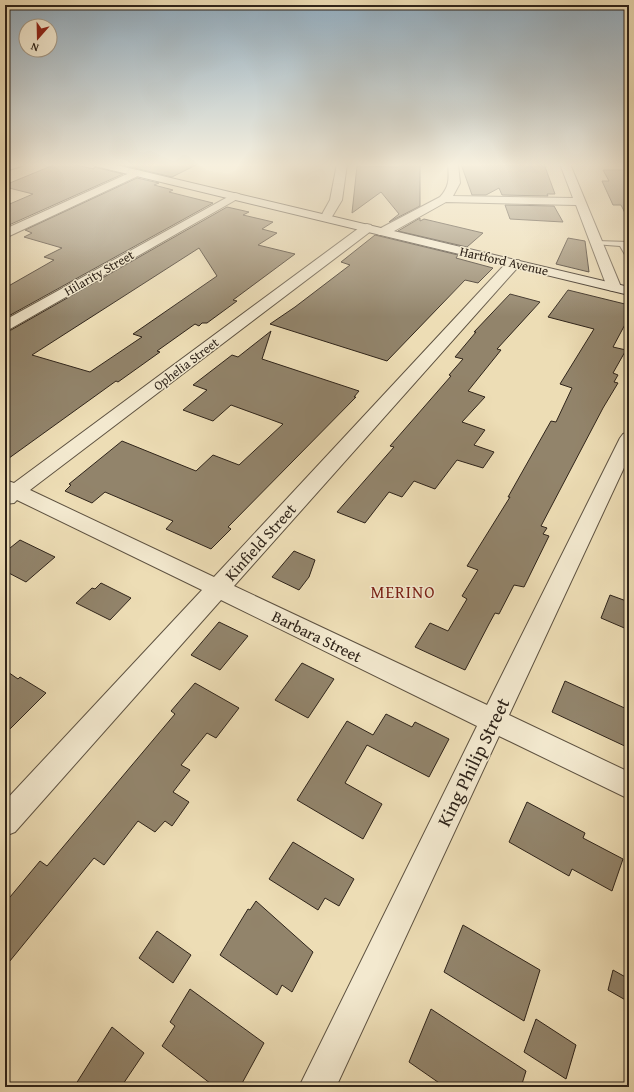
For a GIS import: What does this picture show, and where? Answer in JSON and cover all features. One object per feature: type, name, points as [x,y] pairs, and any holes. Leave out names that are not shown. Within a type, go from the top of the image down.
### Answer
[{"type":"main road","name":"Hartford Avenue","points":[[313,215],[629,291]]},
{"type":"street","points":[[5,234],[46,215]]},
{"type":"street","name":"Hilarity Street","points":[[5,326],[201,215]]},
{"type":"street","points":[[383,232],[414,215]]},
{"type":"street","points":[[584,215],[614,287]]},
{"type":"street","name":"Ophelia Street","points":[[9,492],[367,228]]},
{"type":"street","name":"Kinfield Street","points":[[5,822],[514,263]]},
{"type":"street","name":"King Philip Street","points":[[317,1087],[629,438]]},
{"type":"street","name":"Barbara Street","points":[[9,492],[218,588],[629,786]]},
{"type":"lane","points":[[596,243],[626,244],[629,257]]},
{"type":"building","points":[[5,215],[31,215],[9,225],[5,224]]},
{"type":"building","points":[[57,215],[191,215],[5,318],[5,288],[54,260],[44,257],[62,248],[24,237],[32,233],[25,230]]},
{"type":"building","points":[[213,215],[243,215],[273,222],[262,229],[277,233],[258,245],[295,254],[233,300],[237,301],[207,323],[202,323],[199,326],[195,324],[157,351],[160,352],[118,382],[116,381],[5,461],[5,331],[11,330]],"holes":[[[199,248],[217,276],[133,334],[142,337],[90,372],[32,355]]]},
{"type":"building","points":[[398,215],[403,215],[389,222]]},
{"type":"building","points":[[509,215],[559,215],[563,222],[510,219]]},
{"type":"building","points":[[420,218],[420,221],[424,219],[483,233],[467,247],[398,231]]},
{"type":"building","points":[[375,235],[458,255],[456,258],[493,268],[478,283],[465,280],[387,361],[270,324],[350,265],[341,262]]},
{"type":"building","points":[[568,238],[585,241],[589,272],[556,264]]},
{"type":"building","points":[[568,290],[629,305],[629,317],[613,347],[626,350],[613,373],[618,375],[614,382],[618,383],[603,408],[541,526],[547,528],[543,534],[549,536],[524,587],[514,585],[499,614],[495,613],[465,670],[415,647],[430,623],[448,631],[467,599],[462,596],[478,570],[467,566],[510,497],[508,497],[551,421],[556,422],[572,388],[560,384],[594,329],[548,317]]},
{"type":"building","points":[[510,294],[540,302],[497,349],[501,350],[468,391],[485,397],[462,422],[485,430],[474,445],[494,452],[483,468],[457,460],[435,489],[414,481],[402,497],[389,492],[365,523],[337,512],[394,447],[390,446],[451,376],[449,375],[463,359],[455,357],[476,332],[474,332]]},
{"type":"building","points":[[271,331],[262,359],[359,391],[354,397],[356,397],[228,527],[231,529],[211,549],[166,529],[173,521],[105,492],[92,503],[65,491],[71,485],[69,484],[122,441],[196,471],[213,455],[239,465],[283,424],[231,405],[213,421],[183,410],[207,390],[193,385],[232,355],[238,357]]},
{"type":"building","points":[[20,540],[55,557],[26,582],[5,571],[5,552]]},
{"type":"building","points":[[294,551],[315,560],[309,577],[299,590],[272,577]]},
{"type":"building","points":[[101,583],[131,598],[110,620],[76,603],[92,588],[95,589]]},
{"type":"building","points":[[610,595],[629,602],[629,630],[601,618]]},
{"type":"building","points":[[219,622],[248,636],[220,670],[191,655]]},
{"type":"building","points":[[302,663],[334,679],[308,718],[275,700]]},
{"type":"building","points":[[5,670],[18,679],[20,677],[46,693],[5,734]]},
{"type":"building","points":[[565,681],[629,710],[629,748],[552,712]]},
{"type":"building","points":[[195,683],[239,708],[216,738],[207,733],[181,765],[190,770],[173,792],[189,802],[172,826],[165,821],[155,832],[138,821],[104,865],[94,858],[5,967],[5,903],[40,861],[47,866],[175,714],[171,711]]},
{"type":"building","points":[[386,714],[412,727],[415,722],[449,739],[429,777],[367,745],[345,783],[382,804],[363,839],[297,800],[347,721],[373,735]]},
{"type":"building","points":[[527,802],[585,833],[583,838],[623,859],[612,891],[572,869],[569,876],[509,842]]},
{"type":"building","points":[[293,842],[354,879],[339,906],[325,898],[318,910],[269,879]]},
{"type":"building","points":[[256,901],[313,952],[292,992],[282,985],[277,995],[220,955],[248,909],[250,910]]},
{"type":"building","points":[[463,925],[540,970],[524,1021],[444,972]]},
{"type":"building","points":[[157,931],[191,955],[173,983],[139,958]]},
{"type":"building","points":[[613,970],[629,979],[629,1002],[608,990]]},
{"type":"building","points":[[190,989],[264,1043],[240,1087],[215,1087],[162,1046],[175,1026],[170,1022]]},
{"type":"building","points":[[431,1009],[526,1071],[521,1087],[445,1087],[409,1062]]},
{"type":"building","points":[[536,1019],[576,1045],[566,1079],[524,1052]]},
{"type":"building","points":[[112,1027],[144,1053],[121,1087],[74,1087]]},
{"type":"district","name":"MERINO","points":[[403,591]]}]
